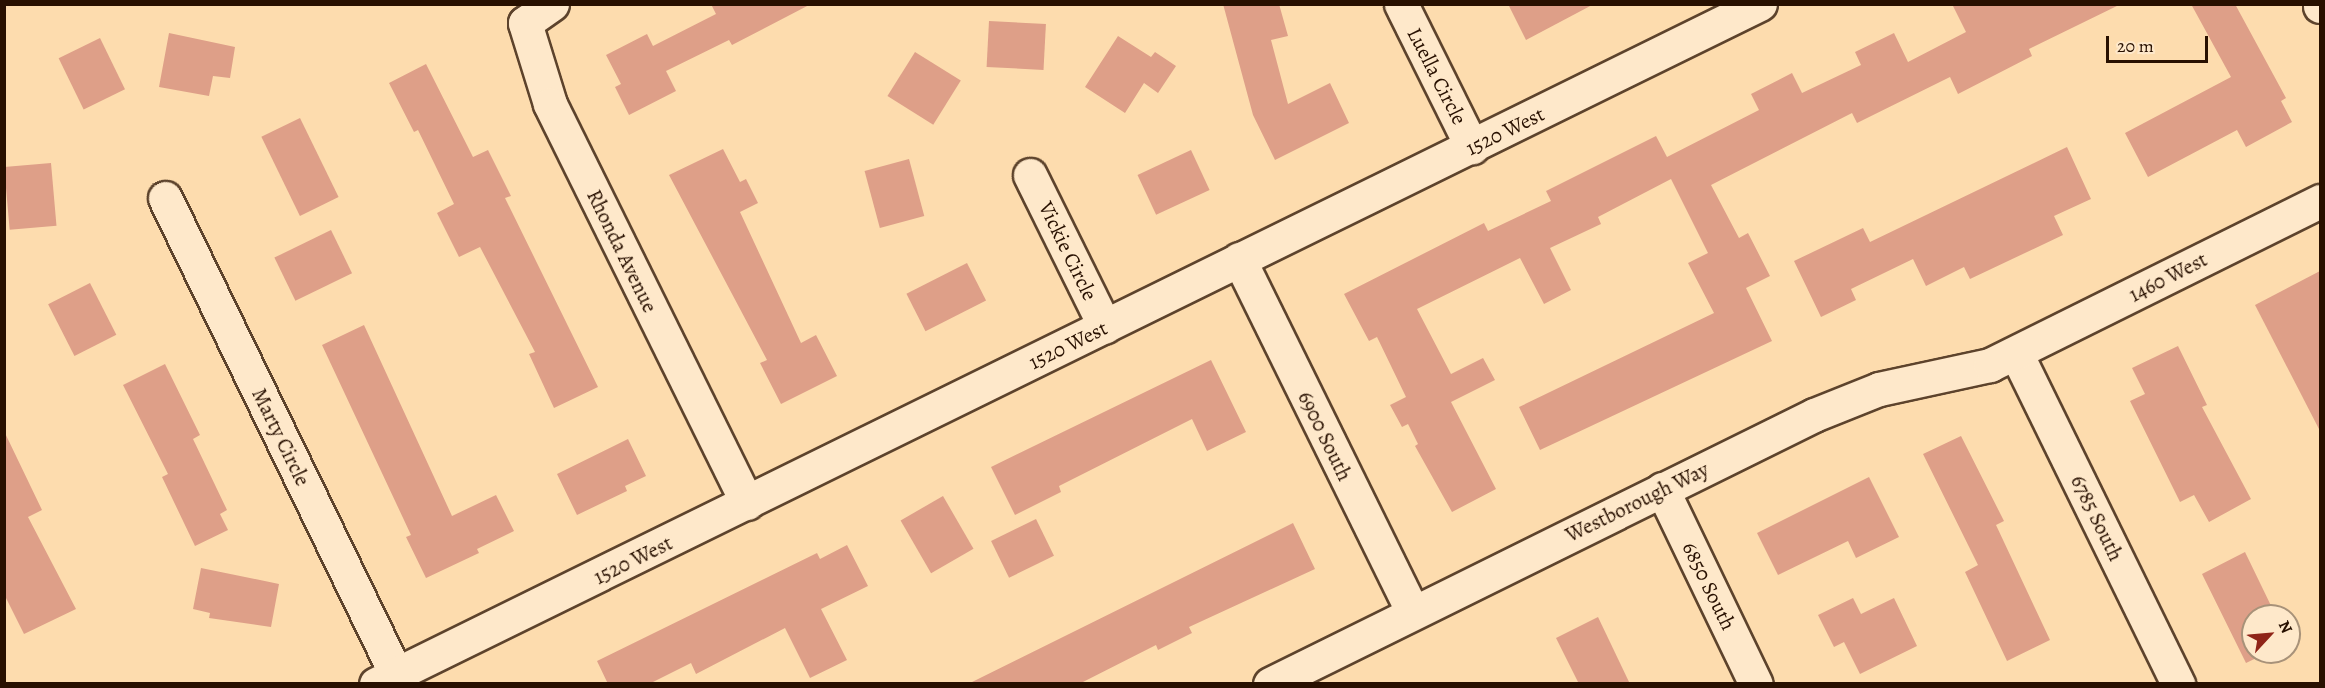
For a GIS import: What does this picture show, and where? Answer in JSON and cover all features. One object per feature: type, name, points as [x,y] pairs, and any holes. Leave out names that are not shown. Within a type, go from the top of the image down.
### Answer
[{"type":"street","name":"Rhonda Avenue","points":[[552,4],[525,23],[550,104],[747,503]]},
{"type":"street","name":"Luella Circle","points":[[1401,4],[1472,147]]},
{"type":"street","name":"1520 West","points":[[387,680],[1760,4]]},
{"type":"street","name":"Vickie Circle","points":[[1030,175],[1105,327]]},
{"type":"street","name":"Marty Circle","points":[[165,198],[387,680]]},
{"type":"street","name":"1460 West","points":[[2016,353],[2320,201]]},
{"type":"street","name":"6900 South","points":[[1239,260],[1413,613]]},
{"type":"street","name":"Westborough Way","points":[[1270,684],[1314,674],[1413,613],[1662,489],[1854,399],[1904,382],[1980,367],[2016,353]]},
{"type":"street","name":"6785 South","points":[[2016,353],[2178,684]]},
{"type":"street","name":"6850 South","points":[[1662,489],[1756,684]]},
{"type":"building","points":[[711,4],[811,4],[732,45],[729,40],[666,71],[676,91],[629,115],[615,87],[621,84],[606,55],[647,34],[653,46],[716,14]]},
{"type":"building","points":[[1223,4],[1279,4],[1288,36],[1271,40],[1288,104],[1330,83],[1349,123],[1275,160],[1253,115]]},
{"type":"building","points":[[1508,4],[1594,4],[1526,40]]},
{"type":"building","points":[[1952,4],[2121,4],[2029,49],[2032,56],[1958,94],[1950,77],[1857,123],[1852,113],[1711,185],[1739,238],[1748,233],[1770,276],[1746,288],[1772,341],[1540,450],[1519,407],[1714,313],[1688,263],[1708,253],[1671,179],[1598,217],[1601,224],[1550,248],[1571,290],[1544,304],[1520,258],[1417,309],[1451,374],[1483,358],[1495,380],[1451,402],[1496,489],[1452,512],[1415,446],[1418,444],[1408,424],[1402,427],[1390,405],[1406,397],[1377,337],[1369,341],[1344,294],[1484,223],[1488,231],[1551,201],[1546,191],[1656,136],[1667,157],[1759,110],[1751,94],[1792,73],[1802,93],[1861,65],[1855,52],[1894,33],[1908,62],[1966,32]]},
{"type":"building","points":[[2191,4],[2235,4],[2286,98],[2281,101],[2292,122],[2246,147],[2237,130],[2148,177],[2125,133],[2231,77]]},
{"type":"building","points":[[989,21],[1046,24],[1044,70],[987,67]]},
{"type":"building","points":[[169,33],[235,47],[230,78],[213,76],[209,96],[159,87]]},
{"type":"building","points":[[1118,36],[1151,57],[1155,52],[1176,66],[1158,93],[1144,83],[1125,113],[1085,87]]},
{"type":"building","points":[[100,38],[125,89],[84,109],[59,58]]},
{"type":"building","points":[[915,52],[961,81],[933,125],[887,96]]},
{"type":"building","points":[[426,64],[473,157],[488,150],[511,196],[505,198],[598,387],[554,408],[529,354],[535,352],[480,247],[459,257],[437,213],[454,204],[418,130],[414,132],[389,83]]},
{"type":"building","points":[[300,118],[339,197],[300,216],[261,137]]},
{"type":"building","points":[[2067,147],[2091,199],[2054,216],[2063,235],[1970,279],[1964,267],[1926,286],[1913,259],[1851,289],[1856,300],[1821,317],[1794,261],[1863,228],[1870,242]]},
{"type":"building","points":[[723,149],[740,182],[746,179],[758,203],[740,212],[801,343],[816,335],[837,376],[781,404],[760,363],[767,360],[669,175]]},
{"type":"building","points":[[1191,150],[1210,190],[1156,215],[1138,175]]},
{"type":"building","points":[[909,159],[924,216],[880,228],[865,171]]},
{"type":"building","points":[[51,163],[56,226],[10,230],[4,167]]},
{"type":"building","points":[[331,230],[352,273],[295,301],[274,258]]},
{"type":"building","points":[[967,263],[986,300],[925,331],[906,294]]},
{"type":"building","points":[[2320,271],[2320,431],[2255,305]]},
{"type":"building","points":[[90,283],[116,335],[74,356],[48,304]]},
{"type":"building","points":[[364,325],[452,516],[496,495],[514,531],[477,549],[479,553],[426,578],[406,537],[411,535],[322,345]]},
{"type":"building","points":[[2178,346],[2207,405],[2202,407],[2251,499],[2209,522],[2194,495],[2180,502],[2130,401],[2145,394],[2132,368]]},
{"type":"building","points":[[1211,360],[1246,432],[1207,451],[1192,419],[1059,486],[1061,492],[1015,515],[991,467]]},
{"type":"building","points":[[165,364],[200,435],[193,439],[227,510],[220,514],[228,530],[195,546],[162,477],[168,474],[123,385]]},
{"type":"building","points":[[4,431],[42,510],[28,517],[76,609],[24,634],[4,594]]},
{"type":"building","points":[[1961,436],[2004,521],[1996,525],[2050,640],[2007,661],[1965,572],[1978,565],[1923,454]]},
{"type":"building","points":[[628,439],[646,476],[625,486],[627,491],[577,515],[557,474]]},
{"type":"building","points":[[1869,477],[1899,537],[1856,558],[1848,541],[1778,575],[1757,533]]},
{"type":"building","points":[[943,496],[974,549],[931,573],[901,520]]},
{"type":"building","points":[[1036,519],[1054,556],[1009,578],[991,541]]},
{"type":"building","points":[[1293,523],[1315,569],[1189,627],[1192,633],[1158,650],[1156,645],[1079,684],[968,684]]},
{"type":"building","points":[[847,545],[868,586],[821,609],[847,660],[810,678],[785,628],[696,674],[691,663],[649,684],[608,684],[597,661],[817,553],[820,559]]},
{"type":"building","points":[[2245,552],[2270,604],[2241,604],[2241,653],[2202,574]]},
{"type":"building","points":[[201,568],[279,584],[271,627],[209,618],[210,613],[193,609]]},
{"type":"building","points":[[1853,598],[1861,614],[1894,598],[1917,646],[1860,674],[1844,642],[1834,647],[1818,615]]},
{"type":"building","points":[[1598,617],[1630,684],[1579,684],[1556,638]]}]
